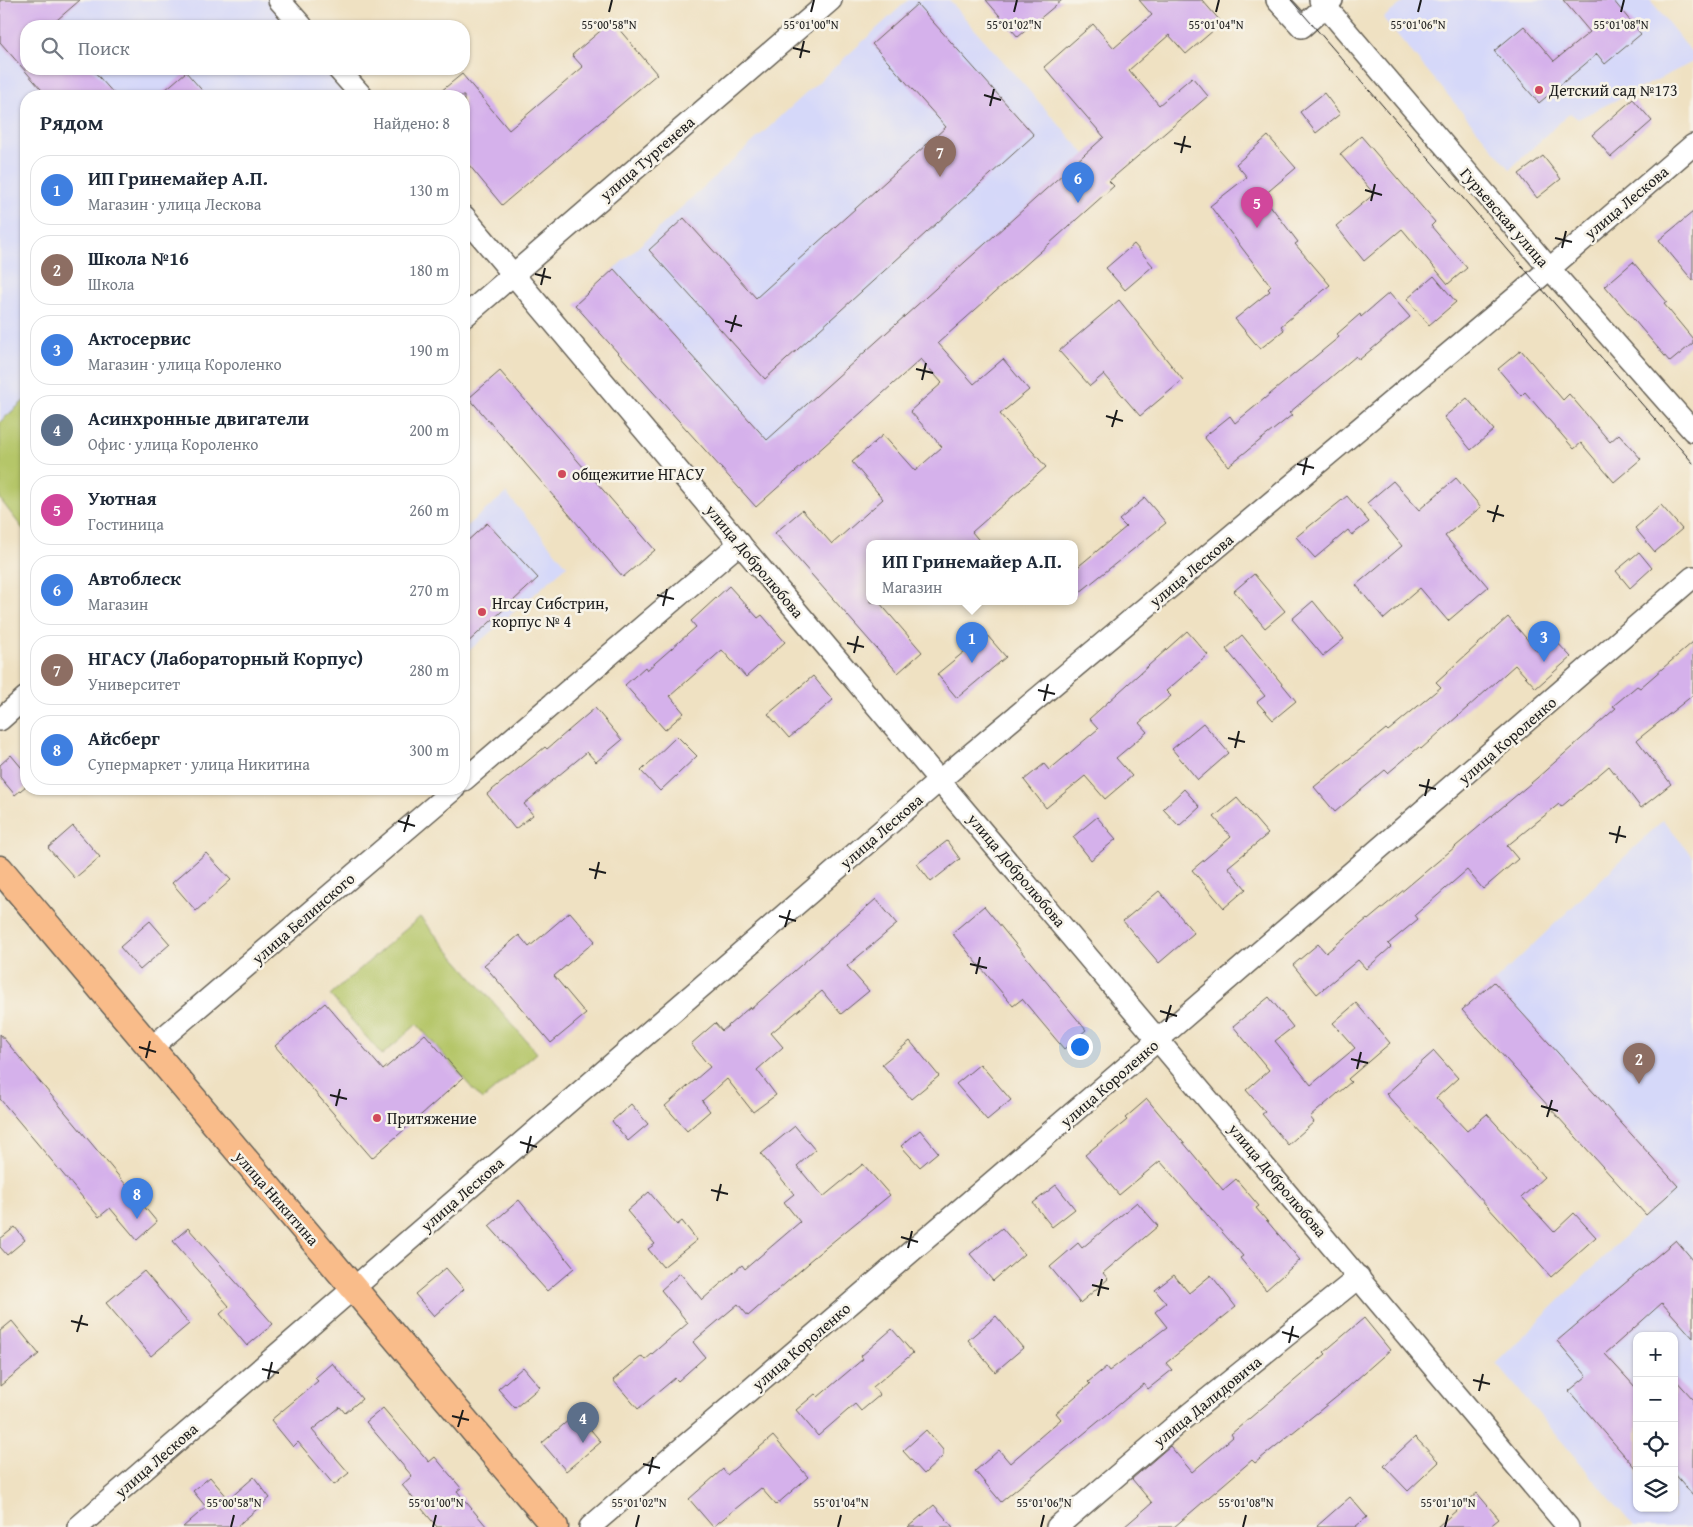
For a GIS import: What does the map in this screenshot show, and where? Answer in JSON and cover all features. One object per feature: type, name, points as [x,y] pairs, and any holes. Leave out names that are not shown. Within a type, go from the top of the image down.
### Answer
[{"type":"main road","name":"улица Никитина","points":[[0,870],[152,1047],[249,1166],[555,1527]]},
{"type":"street","points":[[279,0],[297,20]]},
{"type":"street","name":"улица Тургенева","points":[[470,311],[831,0]]},
{"type":"street","points":[[1277,0],[1302,27],[1326,2]]},
{"type":"street","name":"Гурьевская улица","points":[[1326,2],[1549,268],[1693,431]]},
{"type":"street","points":[[343,75],[357,90]]},
{"type":"street","name":"улица Лескова","points":[[78,1527],[940,780],[1693,145]]},
{"type":"street","name":"улица Добролюбова","points":[[470,223],[1568,1527]]},
{"type":"street","points":[[470,775],[740,543]]},
{"type":"street","name":"улица Короленко","points":[[590,1527],[1159,1039],[1693,577]]},
{"type":"street","points":[[0,720],[20,702]]},
{"type":"street","name":"улица Белинского","points":[[152,1047],[447,795]]},
{"type":"street","name":"улица Далидовича","points":[[1057,1527],[1183,1419],[1359,1277]]},
{"type":"shaded area","points":[[0,0],[278,0],[295,20],[20,20],[20,75],[342,75],[356,90],[20,90],[20,522],[0,497]]},
{"type":"shaded area","points":[[908,0],[949,0],[1085,154],[767,440],[614,269]]},
{"type":"shaded area","name":"Детский сад №173","points":[[1406,0],[1650,0],[1693,54],[1693,62],[1578,119],[1570,113],[1510,169],[1383,18]]},
{"type":"shaded area","points":[[506,493],[567,566],[470,650],[470,523]]},
{"type":"shaded area","points":[[1663,820],[1693,857],[1693,1527],[1634,1527],[1496,1363],[1677,1186],[1494,982]]},
{"type":"green space","points":[[20,404],[20,525],[0,499],[0,422]]},
{"type":"green space","points":[[420,917],[537,1053],[482,1100],[417,1024],[382,1055],[330,995]]},
{"type":"building","points":[[0,0],[80,0],[57,20],[20,20],[20,65],[0,42]]},
{"type":"building","points":[[986,0],[1062,0],[1018,37]]},
{"type":"building","points":[[1139,0],[1202,0],[1222,23],[1186,54],[1169,35],[1129,70],[1159,105],[1192,77],[1208,96],[1109,181],[1114,186],[938,343],[974,384],[1003,359],[1029,390],[1000,414],[1046,467],[972,532],[979,540],[866,540],[866,605],[882,605],[922,652],[898,673],[775,533],[802,510],[832,544],[883,499],[852,462],[883,435],[915,471],[942,447],[910,411],[942,383],[921,359],[756,507],[575,305],[614,269],[767,440],[1104,137],[1044,67],[1093,24],[1114,48],[1152,15]]},
{"type":"building","points":[[1563,0],[1613,0],[1641,34],[1605,64],[1597,54],[1539,103],[1494,51],[1524,26],[1554,61],[1590,32]]},
{"type":"building","points":[[917,4],[1034,135],[765,379],[649,250],[684,218],[756,298],[946,127],[872,44]]},
{"type":"building","points":[[612,21],[657,74],[502,205],[470,166],[470,90],[442,90],[463,75],[509,130],[583,67],[572,55]]},
{"type":"building","points":[[29,75],[97,75],[111,90],[42,90]]},
{"type":"building","points":[[182,75],[189,75],[202,90],[165,90]]},
{"type":"building","points":[[1324,93],[1340,114],[1316,133],[1300,112]]},
{"type":"building","points":[[1633,99],[1652,121],[1611,157],[1592,135]]},
{"type":"building","points":[[1268,136],[1296,168],[1263,196],[1298,242],[1295,244],[1330,285],[1281,326],[1284,330],[1260,349],[1235,319],[1270,291],[1268,289],[1271,286],[1210,206],[1247,177],[1236,164]]},
{"type":"building","points":[[1361,136],[1435,222],[1431,226],[1467,268],[1448,284],[1402,229],[1364,261],[1336,226],[1374,194],[1340,154]]},
{"type":"building","points":[[1543,156],[1561,179],[1537,198],[1519,174]]},
{"type":"building","points":[[1693,212],[1693,281],[1659,240]]},
{"type":"building","points":[[1134,244],[1153,266],[1125,290],[1106,268]]},
{"type":"building","points":[[1633,262],[1667,302],[1664,304],[1693,339],[1693,343],[1670,362],[1605,286]]},
{"type":"building","points":[[1434,276],[1456,302],[1429,325],[1407,299]]},
{"type":"building","points":[[1389,293],[1410,317],[1359,360],[1356,356],[1289,413],[1292,415],[1228,466],[1204,437],[1230,416],[1235,423],[1339,337],[1337,334],[1360,314],[1361,317]]},
{"type":"building","points":[[1119,300],[1183,380],[1140,416],[1104,374],[1090,386],[1059,351]]},
{"type":"building","points":[[1521,350],[1563,400],[1569,394],[1610,442],[1619,434],[1641,459],[1614,482],[1581,443],[1574,449],[1525,392],[1521,396],[1498,369]]},
{"type":"building","name":"общежитие НГАСУ","points":[[500,371],[655,550],[623,577],[470,397]]},
{"type":"building","points":[[1467,398],[1494,430],[1471,450],[1444,417]]},
{"type":"building","points":[[1456,478],[1481,507],[1445,536],[1488,587],[1448,621],[1420,588],[1384,619],[1356,585],[1402,546],[1367,503],[1393,481],[1419,510]]},
{"type":"building","points":[[1347,496],[1369,522],[1352,535],[1348,530],[1315,558],[1296,537]]},
{"type":"building","points":[[1145,498],[1166,523],[1078,594],[1078,567],[1126,527],[1119,520]]},
{"type":"building","points":[[1661,505],[1682,529],[1655,552],[1635,528]]},
{"type":"building","name":"Нгсау Сибстрин, корпус № 4","points":[[487,523],[538,578],[470,640],[470,539]]},
{"type":"building","points":[[1639,552],[1652,568],[1630,588],[1616,571]]},
{"type":"building","points":[[1254,574],[1285,611],[1265,628],[1234,591]]},
{"type":"building","points":[[729,586],[758,618],[762,615],[785,642],[746,677],[722,650],[670,696],[684,713],[665,730],[625,685],[645,667],[647,670],[696,627],[691,621]]},
{"type":"building","points":[[1313,601],[1344,639],[1323,656],[1292,619]]},
{"type":"building","points":[[1508,617],[1537,651],[1553,638],[1571,657],[1536,688],[1515,665],[1421,749],[1419,747],[1388,773],[1385,770],[1335,812],[1314,787],[1386,729],[1388,731],[1441,687],[1436,682]]},
{"type":"building","points":[[1187,631],[1208,655],[1166,691],[1171,696],[1139,723],[1147,732],[1116,758],[1132,776],[1105,799],[1085,776],[1046,808],[1024,780],[1044,764],[1049,770],[1098,729],[1089,719]]},
{"type":"building","points":[[986,634],[1006,657],[957,698],[937,674]]},
{"type":"building","points":[[1242,635],[1296,701],[1273,720],[1257,702],[1265,696],[1226,649]]},
{"type":"building","points":[[1693,642],[1693,695],[1637,740],[1671,784],[1641,808],[1609,766],[1561,807],[1559,804],[1507,846],[1518,859],[1483,889],[1467,870],[1415,915],[1418,919],[1388,944],[1391,947],[1366,969],[1358,960],[1317,994],[1293,965],[1318,944],[1326,953],[1368,920],[1537,778],[1616,708],[1613,706],[1637,686],[1640,688]]},
{"type":"building","points":[[813,676],[833,700],[789,738],[768,714]]},
{"type":"building","points":[[595,708],[622,740],[596,762],[587,752],[524,804],[533,815],[515,829],[487,794],[545,747],[547,749]]},
{"type":"building","points":[[1203,723],[1229,753],[1198,780],[1172,749]]},
{"type":"building","points":[[677,736],[697,756],[660,791],[641,771]]},
{"type":"building","points":[[11,755],[20,766],[20,791],[15,795],[0,777],[0,765]]},
{"type":"building","points":[[1184,789],[1200,807],[1179,826],[1163,809]]},
{"type":"building","points":[[1237,798],[1268,834],[1228,867],[1246,889],[1224,908],[1192,870],[1231,837],[1214,817]]},
{"type":"building","points":[[1097,817],[1116,839],[1091,860],[1073,837]]},
{"type":"building","points":[[73,826],[100,857],[75,878],[48,848]]},
{"type":"building","points":[[947,841],[960,859],[931,882],[917,864]]},
{"type":"building","points":[[206,853],[231,880],[196,911],[172,883]]},
{"type":"building","points":[[1159,891],[1194,933],[1159,963],[1123,921]]},
{"type":"building","points":[[876,899],[897,924],[847,966],[869,991],[841,1014],[822,991],[771,1033],[783,1047],[757,1070],[776,1095],[753,1112],[727,1079],[702,1101],[710,1111],[687,1131],[665,1106],[710,1067],[691,1044],[715,1023],[722,1031],[750,1007],[751,1009]]},
{"type":"building","points":[[984,906],[1086,1030],[1064,1049],[1022,999],[1013,1006],[952,933]]},
{"type":"building","points":[[570,912],[595,941],[554,976],[586,1014],[551,1043],[484,965],[519,935],[529,947]]},
{"type":"building","points":[[150,921],[170,944],[140,970],[120,947]]},
{"type":"building","points":[[1494,982],[1678,1186],[1646,1215],[1462,1010]]},
{"type":"building","points":[[1269,997],[1293,1027],[1275,1041],[1311,1085],[1355,1048],[1333,1023],[1356,1003],[1390,1043],[1348,1079],[1351,1082],[1310,1117],[1314,1122],[1288,1145],[1262,1114],[1265,1112],[1246,1090],[1269,1070],[1233,1026]]},
{"type":"building","name":"Притяжение","points":[[325,1003],[383,1070],[425,1034],[463,1078],[372,1158],[275,1046]]},
{"type":"building","points":[[0,1034],[157,1222],[137,1240],[110,1208],[99,1217],[0,1099]]},
{"type":"building","points":[[910,1041],[939,1076],[911,1099],[882,1064]]},
{"type":"building","points":[[1434,1051],[1458,1078],[1436,1098],[1467,1131],[1487,1114],[1544,1177],[1522,1197],[1554,1232],[1574,1213],[1596,1237],[1551,1277],[1386,1094]]},
{"type":"building","points":[[980,1064],[1011,1100],[987,1120],[956,1084]]},
{"type":"building","points":[[1147,1099],[1223,1190],[1236,1179],[1259,1206],[1256,1208],[1300,1260],[1266,1290],[1240,1258],[1243,1256],[1160,1161],[1119,1195],[1085,1155],[1127,1120],[1125,1118]]},
{"type":"building","points":[[631,1104],[648,1124],[628,1141],[612,1121]]},
{"type":"building","points":[[795,1126],[815,1150],[797,1166],[823,1197],[863,1164],[890,1195],[808,1262],[748,1316],[738,1304],[693,1342],[705,1357],[678,1381],[675,1378],[638,1409],[613,1380],[642,1356],[645,1360],[688,1323],[661,1290],[680,1273],[702,1300],[742,1265],[745,1269],[800,1222],[784,1202],[794,1194],[761,1154]]},
{"type":"building","points":[[920,1130],[938,1152],[920,1167],[901,1146]]},
{"type":"building","points":[[1056,1185],[1075,1209],[1052,1227],[1033,1203]]},
{"type":"building","points":[[649,1192],[677,1225],[682,1221],[697,1240],[663,1267],[648,1249],[655,1244],[627,1211]]},
{"type":"building","points":[[519,1200],[574,1268],[547,1291],[489,1226]]},
{"type":"building","points":[[1137,1202],[1158,1226],[1103,1273],[1108,1279],[1080,1303],[1050,1267],[1078,1243],[1082,1248]]},
{"type":"building","points":[[15,1227],[25,1240],[7,1255],[0,1247],[0,1239]]},
{"type":"building","points":[[188,1228],[273,1324],[247,1346],[220,1314],[229,1306],[173,1241]]},
{"type":"building","points":[[1002,1228],[1024,1254],[993,1281],[970,1254]]},
{"type":"building","points":[[1676,1240],[1693,1260],[1693,1338],[1662,1303],[1605,1354],[1633,1385],[1633,1465],[1569,1391],[1587,1376],[1557,1341]]},
{"type":"building","points":[[446,1268],[464,1289],[434,1316],[415,1294]]},
{"type":"building","points":[[144,1271],[189,1324],[151,1356],[106,1303]]},
{"type":"building","points":[[1174,1275],[1189,1293],[1211,1275],[1236,1307],[1166,1363],[1172,1370],[1148,1389],[1144,1384],[1001,1502],[975,1471],[999,1450],[1010,1463],[1061,1419],[1056,1413],[1090,1384],[1088,1382],[1106,1367],[1109,1371],[1167,1327],[1155,1312],[1166,1303],[1155,1290]]},
{"type":"building","points":[[996,1316],[1023,1348],[995,1372],[968,1340]]},
{"type":"building","points":[[1364,1318],[1390,1350],[1339,1395],[1255,1463],[1252,1460],[1174,1527],[1124,1527],[1152,1503],[1132,1479],[1170,1446],[1192,1472],[1233,1437],[1231,1434],[1326,1354],[1324,1352]]},
{"type":"building","points":[[12,1321],[39,1354],[0,1386],[0,1331]]},
{"type":"building","points":[[892,1329],[913,1353],[873,1387],[880,1395],[861,1411],[855,1404],[818,1436],[796,1410],[815,1394],[818,1397],[863,1359],[861,1356]]},
{"type":"building","points":[[332,1363],[362,1399],[345,1413],[340,1407],[312,1430],[349,1473],[334,1485],[298,1442],[293,1447],[271,1420],[318,1381],[315,1378]]},
{"type":"building","points":[[523,1367],[540,1387],[515,1408],[498,1389]]},
{"type":"building","points":[[1678,1382],[1693,1399],[1693,1495],[1678,1478]]},
{"type":"building","points":[[383,1408],[429,1462],[435,1457],[461,1488],[457,1491],[487,1527],[437,1527],[402,1485],[412,1476],[366,1422]]},
{"type":"building","points":[[577,1413],[601,1442],[566,1471],[542,1443]]},
{"type":"building","points":[[926,1430],[943,1450],[943,1456],[924,1474],[903,1451]]},
{"type":"building","points":[[773,1436],[808,1477],[776,1505],[761,1488],[713,1527],[689,1499],[723,1469],[727,1475]]},
{"type":"building","points":[[1415,1437],[1439,1462],[1408,1491],[1384,1466]]},
{"type":"building","points":[[210,1477],[229,1499],[254,1477],[270,1498],[236,1527],[183,1527],[206,1507],[193,1491]]},
{"type":"building","points":[[1477,1493],[1499,1519],[1489,1527],[1437,1527]]},
{"type":"building","points":[[1350,1497],[1367,1517],[1355,1527],[1316,1527]]},
{"type":"building","points":[[934,1505],[953,1527],[908,1527]]},
{"type":"tram line","points":[[1291,0],[1693,463]]},
{"type":"place","name":"Детский сад №173","points":[[1539,90]]},
{"type":"place","name":"НГАСУ (Лабораторный Корпус)","points":[[940,177]]},
{"type":"place","name":"Автоблеск","points":[[1078,203]]},
{"type":"place","name":"Уютная","points":[[1257,228]]},
{"type":"place","name":"общежитие НГАСУ","points":[[562,474]]},
{"type":"place","name":"Нгсау Сибстрин, корпус № 4","points":[[482,612]]},
{"type":"place","name":"Актосервис","points":[[1544,662]]},
{"type":"place","name":"ИП Гринемайер А.П.","points":[[972,663]]},
{"type":"place","name":"Школа №16","points":[[1639,1084]]},
{"type":"place","name":"Притяжение","points":[[377,1118]]},
{"type":"place","name":"Айсберг","points":[[137,1219]]},
{"type":"place","name":"Асинхронные двигатели","points":[[583,1443]]}]
